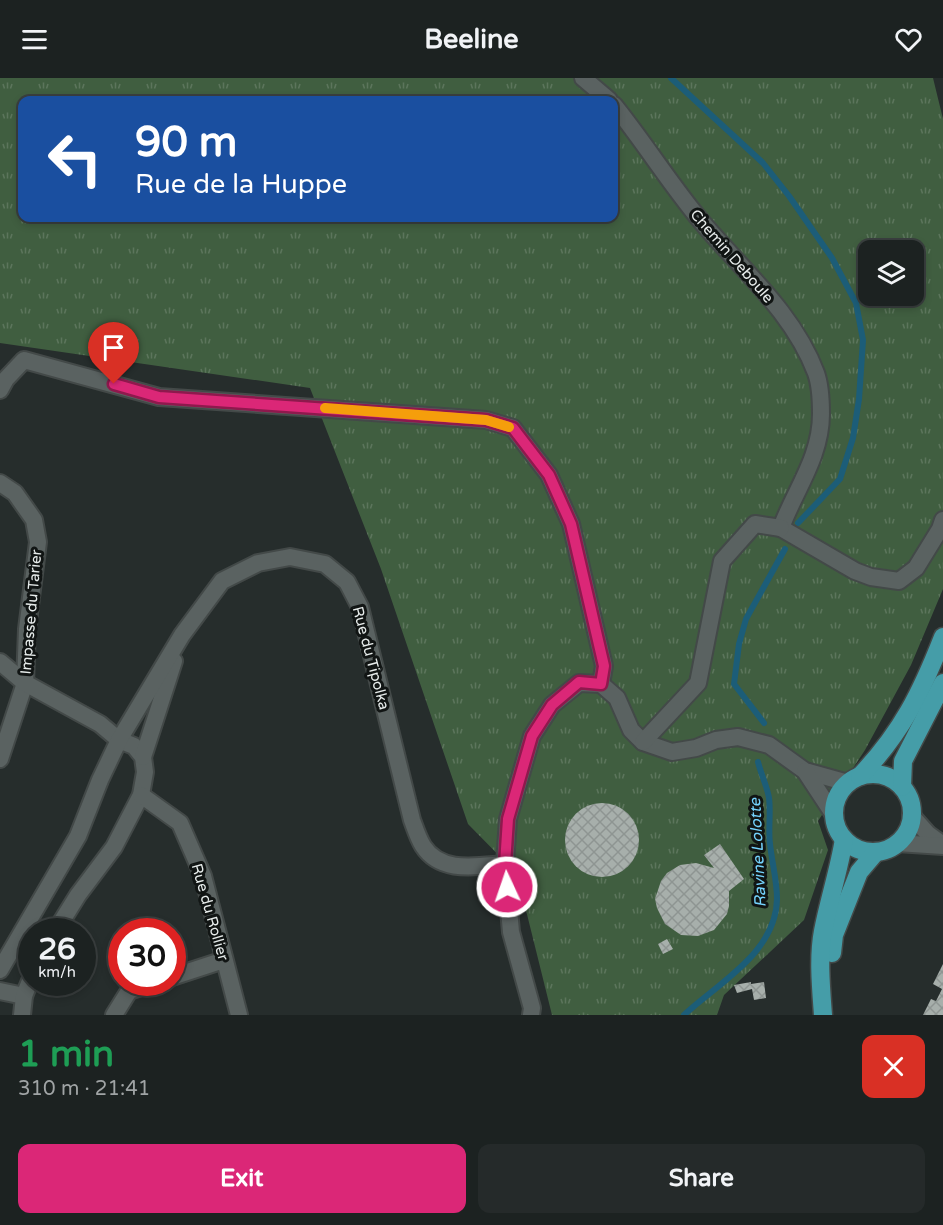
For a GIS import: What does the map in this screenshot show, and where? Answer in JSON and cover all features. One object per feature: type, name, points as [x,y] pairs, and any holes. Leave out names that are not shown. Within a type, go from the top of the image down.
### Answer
[{"type":"main road","points":[[854,780],[872,774],[883,775],[902,787],[911,805],[909,826],[897,843],[888,849],[876,852],[858,849],[843,839],[834,815],[838,797],[854,780],[884,751],[910,712],[927,679],[943,637]]},
{"type":"main road","points":[[902,787],[903,761],[943,684]]},
{"type":"main road","points":[[824,1015],[821,969],[823,932],[840,865],[843,839]]},
{"type":"main road","points":[[834,1015],[830,974],[834,935],[859,872],[876,852]]},
{"type":"street","points":[[583,78],[604,96]]},
{"type":"street","name":"Chemin Deboule","points":[[618,110],[703,223],[758,282],[801,341],[817,375],[821,414],[818,442],[809,469],[781,528]]},
{"type":"street","points":[[0,390],[6,379],[24,360],[159,397],[486,420],[513,428],[549,475],[571,524],[604,666],[601,684]]},
{"type":"street","name":"Impasse du Tarier","points":[[0,483],[15,493],[34,520],[38,542],[27,629],[25,683],[0,759]]},
{"type":"street","points":[[643,742],[698,682],[722,561],[755,524],[781,528],[855,571],[871,577],[900,581],[916,568],[943,520]]},
{"type":"street","name":"Rue du Tipolka","points":[[182,635],[222,581],[258,563],[290,557],[325,564],[347,582],[360,607],[412,820],[423,847],[441,862],[460,867],[505,864]]},
{"type":"street","points":[[0,970],[78,836],[119,740],[182,635]]},
{"type":"street","points":[[143,757],[182,635]]},
{"type":"street","points":[[0,662],[25,683],[100,724],[119,740],[134,746],[143,757],[146,772],[141,795],[114,847],[64,918]]},
{"type":"street","points":[[531,1015],[532,1008],[512,932],[505,864],[508,819],[532,736],[552,705],[579,682],[601,684],[617,698],[631,730],[643,742],[672,752],[696,748],[716,740],[738,737],[769,745],[805,771],[834,815]]},
{"type":"street","points":[[805,771],[854,780]]},
{"type":"street","name":"Rue du Rollier","points":[[141,795],[180,823],[203,876],[239,1015]]},
{"type":"street","points":[[911,815],[928,834],[943,846]]},
{"type":"street","points":[[897,843],[943,846]]},
{"type":"street","points":[[186,972],[224,960]]},
{"type":"street","points":[[0,991],[18,995]]},
{"type":"street","points":[[22,1015],[24,996]]},
{"type":"street","points":[[114,1015],[126,996]]},
{"type":"green space","points":[[0,78],[933,78],[943,119],[943,589],[911,665],[865,750],[818,821],[828,850],[804,920],[724,995],[717,1015],[552,1015],[517,874],[468,824],[381,569],[310,388],[0,343]]},
{"type":"building","points":[[602,803],[616,806],[628,814],[636,826],[639,840],[636,854],[628,866],[616,874],[602,877],[588,874],[576,866],[568,854],[565,840],[568,826],[576,814],[588,806]]},
{"type":"building","points":[[720,844],[744,879],[729,891],[727,914],[714,930],[698,936],[681,935],[665,924],[657,908],[655,899],[661,881],[667,873],[680,865],[696,863],[714,868],[704,855]]},
{"type":"building","points":[[667,939],[673,949],[663,954],[658,944]]},
{"type":"building","points":[[943,964],[943,1015],[923,1015],[931,999],[936,1001],[942,989],[933,984]]},
{"type":"building","points":[[751,982],[751,984],[764,982],[766,998],[754,1000],[752,989],[737,993],[734,985]]},
{"type":"waterway","name":"Ravine Lolotte","points":[[671,78],[763,163],[832,258],[856,303],[863,340],[859,399],[853,438],[840,479],[798,523]]},
{"type":"waterway","name":"Ravine Lolotte","points":[[764,723],[734,684],[739,644],[746,619],[785,549]]},
{"type":"waterway","name":"Ravine Lolotte","points":[[684,1015],[743,965],[756,951],[767,935],[774,918],[777,892],[769,838],[769,798],[758,762]]},
{"type":"slow traffic","points":[[325,408],[486,420],[509,427]]},
{"type":"route","points":[[114,384],[159,397],[486,420],[513,428],[533,453],[549,475],[571,524],[604,666],[601,684],[579,682],[552,705],[532,736],[508,819],[505,864],[507,887]]}]
